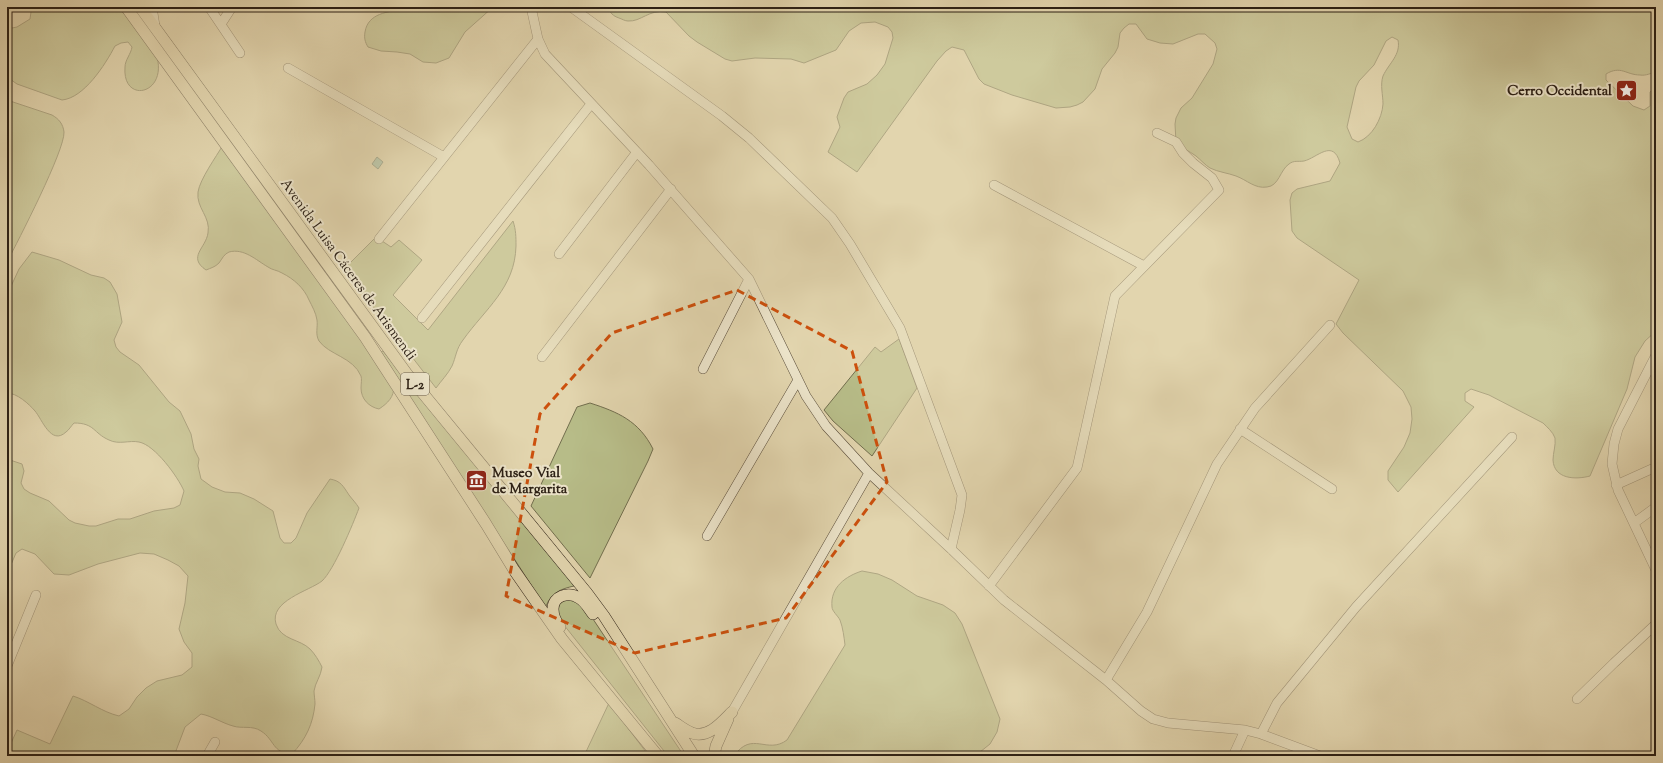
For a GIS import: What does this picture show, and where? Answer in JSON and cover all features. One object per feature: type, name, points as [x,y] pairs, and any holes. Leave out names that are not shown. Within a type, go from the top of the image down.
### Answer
[{"type":"main road","name":"Avenida Luisa Cáceres de Arismendi","points":[[126,7],[365,336],[484,520],[514,570],[562,639],[658,756]]},
{"type":"main road","name":"Avenida Luisa Cáceres de Arismendi","points":[[140,7],[393,356],[587,593],[604,616],[694,756]]},
{"type":"main road","points":[[603,689],[558,625],[554,616],[554,605],[560,596],[565,594],[573,595],[585,603],[655,696]]},
{"type":"main road","points":[[670,719],[692,733],[698,734],[706,733],[715,728],[732,712]]},
{"type":"main road","points":[[714,756],[719,737],[732,712]]},
{"type":"street","points":[[152,7],[155,28]]},
{"type":"street","points":[[209,7],[240,53]]},
{"type":"street","points":[[221,24],[232,7]]},
{"type":"street","points":[[531,7],[538,39],[545,54],[638,152],[749,278],[798,380],[815,410],[826,426],[869,473],[1004,600],[1106,680],[1141,711],[1153,719],[1245,730],[1261,734],[1320,756]]},
{"type":"street","points":[[571,7],[722,116],[749,138],[832,218],[850,244],[900,328],[962,495],[951,549]]},
{"type":"street","points":[[379,239],[538,39]]},
{"type":"street","points":[[288,68],[444,157]]},
{"type":"street","points":[[422,318],[591,104]]},
{"type":"street","points":[[989,586],[1077,468],[1115,296],[1219,190],[1212,178],[1193,163],[1183,153],[1176,142],[1157,133]]},
{"type":"street","points":[[559,254],[638,152]]},
{"type":"street","points":[[994,185],[1144,266]]},
{"type":"street","points":[[542,357],[671,189]]},
{"type":"street","points":[[703,369],[749,278]]},
{"type":"street","points":[[1106,680],[1147,612],[1217,464],[1255,408],[1330,325]]},
{"type":"street","points":[[1656,355],[1618,429],[1614,444],[1612,464],[1616,485],[1656,570]]},
{"type":"street","points":[[707,536],[798,380]]},
{"type":"street","points":[[1240,429],[1332,489]]},
{"type":"street","points":[[1261,734],[1277,703],[1356,607],[1512,437]]},
{"type":"street","points":[[1616,485],[1656,467]]},
{"type":"street","points":[[732,712],[869,473]]},
{"type":"street","points":[[1634,523],[1656,507]]},
{"type":"street","points":[[7,666],[36,595]]},
{"type":"street","points":[[1578,699],[1656,624]]},
{"type":"street","points":[[1233,756],[1245,730]]},
{"type":"street","points":[[207,756],[215,742]]},
{"type":"highlighted area","points":[[737,290],[852,351],[887,482],[786,618],[635,653],[506,596],[540,414],[612,333]]},
{"type":"shaded area","points":[[28,7],[119,7],[157,57],[158,70],[156,80],[150,87],[144,90],[136,90],[130,86],[126,79],[125,67],[132,47],[128,42],[115,46],[100,71],[86,87],[70,98],[62,100],[17,84],[7,77],[7,29],[17,27],[30,19],[31,12]]},
{"type":"shaded area","points":[[406,7],[493,7],[465,32],[449,58],[436,63],[423,62],[410,54],[381,51],[368,47],[365,40],[365,34],[370,21],[380,14]]},
{"type":"shaded area","points":[[608,7],[1656,7],[1656,72],[1646,75],[1635,75],[1616,70],[1606,74],[1606,80],[1633,106],[1644,110],[1650,106],[1650,92],[1656,87],[1656,331],[1645,341],[1635,357],[1627,389],[1590,476],[1572,478],[1561,474],[1554,466],[1553,460],[1555,438],[1543,423],[1489,395],[1471,389],[1465,393],[1465,401],[1474,407],[1398,492],[1388,480],[1388,471],[1404,447],[1410,433],[1412,419],[1411,407],[1403,391],[1343,333],[1336,324],[1359,280],[1297,238],[1292,231],[1290,200],[1292,193],[1297,189],[1330,181],[1340,163],[1337,156],[1333,152],[1324,152],[1304,161],[1296,161],[1289,164],[1274,184],[1267,187],[1259,187],[1236,176],[1210,168],[1178,144],[1176,142],[1176,118],[1181,108],[1192,98],[1213,64],[1217,49],[1215,43],[1205,34],[1198,34],[1173,44],[1160,43],[1147,39],[1136,24],[1129,24],[1120,33],[1118,47],[1102,69],[1095,89],[1083,102],[1077,105],[1056,108],[1012,95],[984,84],[979,79],[964,50],[952,47],[937,61],[857,172],[828,152],[840,127],[837,117],[844,98],[848,92],[867,84],[877,75],[885,64],[893,38],[892,32],[888,27],[875,22],[861,23],[849,31],[836,50],[804,63],[791,59],[755,58],[732,61],[725,59],[697,42],[689,36],[666,12],[655,12],[637,20],[628,21],[615,16]],"holes":[[[1392,37],[1398,40],[1398,50],[1396,55],[1385,71],[1382,79],[1383,104],[1381,116],[1372,132],[1363,140],[1358,142],[1352,139],[1347,127],[1356,87],[1359,81],[1374,65],[1386,41]]]},
{"type":"shaded area","points":[[7,100],[52,115],[60,122],[64,132],[57,157],[49,176],[7,262]]},
{"type":"shaded area","points":[[223,145],[394,386],[390,399],[379,409],[366,402],[362,396],[361,376],[352,364],[323,346],[319,341],[317,336],[317,320],[315,312],[307,296],[294,281],[286,275],[270,268],[245,253],[234,251],[229,252],[224,255],[219,263],[206,270],[198,261],[199,252],[207,238],[208,233],[206,217],[198,198],[199,187]]},
{"type":"shaded area","points":[[377,157],[383,162],[378,169],[372,164]]},
{"type":"shaded area","points":[[513,221],[516,246],[514,261],[505,286],[461,343],[450,369],[436,388],[344,269],[376,237],[391,247],[399,240],[422,260],[393,295],[428,330]]},
{"type":"shaded area","points":[[32,252],[59,260],[91,275],[104,278],[110,282],[117,294],[122,322],[114,340],[116,347],[120,352],[139,365],[169,402],[180,411],[191,434],[194,449],[199,459],[198,466],[201,479],[212,487],[225,492],[240,493],[254,499],[273,511],[280,538],[284,543],[291,543],[296,538],[307,513],[330,479],[341,484],[359,508],[343,546],[327,575],[316,585],[284,603],[278,609],[275,616],[278,629],[286,636],[310,649],[322,667],[314,691],[315,704],[311,725],[305,737],[292,754],[277,749],[266,735],[258,729],[233,726],[201,714],[185,727],[174,756],[7,756],[7,752],[17,730],[50,744],[73,696],[119,716],[129,709],[137,697],[146,688],[157,681],[182,675],[192,667],[192,653],[184,642],[179,629],[185,603],[188,576],[179,566],[168,560],[154,554],[140,553],[98,564],[69,575],[54,574],[35,554],[22,549],[16,553],[7,574],[7,459],[22,464],[24,471],[21,483],[24,489],[49,501],[69,520],[89,526],[96,526],[118,519],[130,519],[154,511],[174,508],[180,505],[184,491],[177,478],[165,462],[145,444],[139,442],[113,441],[81,423],[74,423],[66,432],[56,436],[51,434],[35,411],[26,402],[11,393],[7,393],[7,295],[19,269]]},
{"type":"shaded area","points":[[899,339],[917,388],[872,456],[833,421],[824,410],[875,347],[881,352]]},
{"type":"shaded area","name":"Museo Vial de Margarita","points":[[383,351],[574,586],[557,592],[551,597],[546,606],[544,605],[381,352]]},
{"type":"shaded area","points":[[590,403],[610,410],[627,419],[641,431],[653,449],[590,578],[531,506],[577,407]]},
{"type":"shaded area","points":[[862,571],[878,574],[892,580],[917,596],[943,605],[955,613],[962,624],[1000,719],[997,732],[990,744],[975,756],[734,756],[741,748],[753,743],[773,745],[780,744],[787,740],[845,645],[840,620],[832,609],[832,600],[836,588],[845,579]]},
{"type":"shaded area","points":[[568,597],[585,607],[684,756],[668,756],[560,620],[557,611],[561,601]]},
{"type":"shaded area","points":[[609,703],[649,756],[584,756]]},
{"type":"place","name":"Cerro Occidental","points":[[1627,90]]},
{"type":"place","name":"Museo Vial de Margarita","points":[[477,480]]}]
